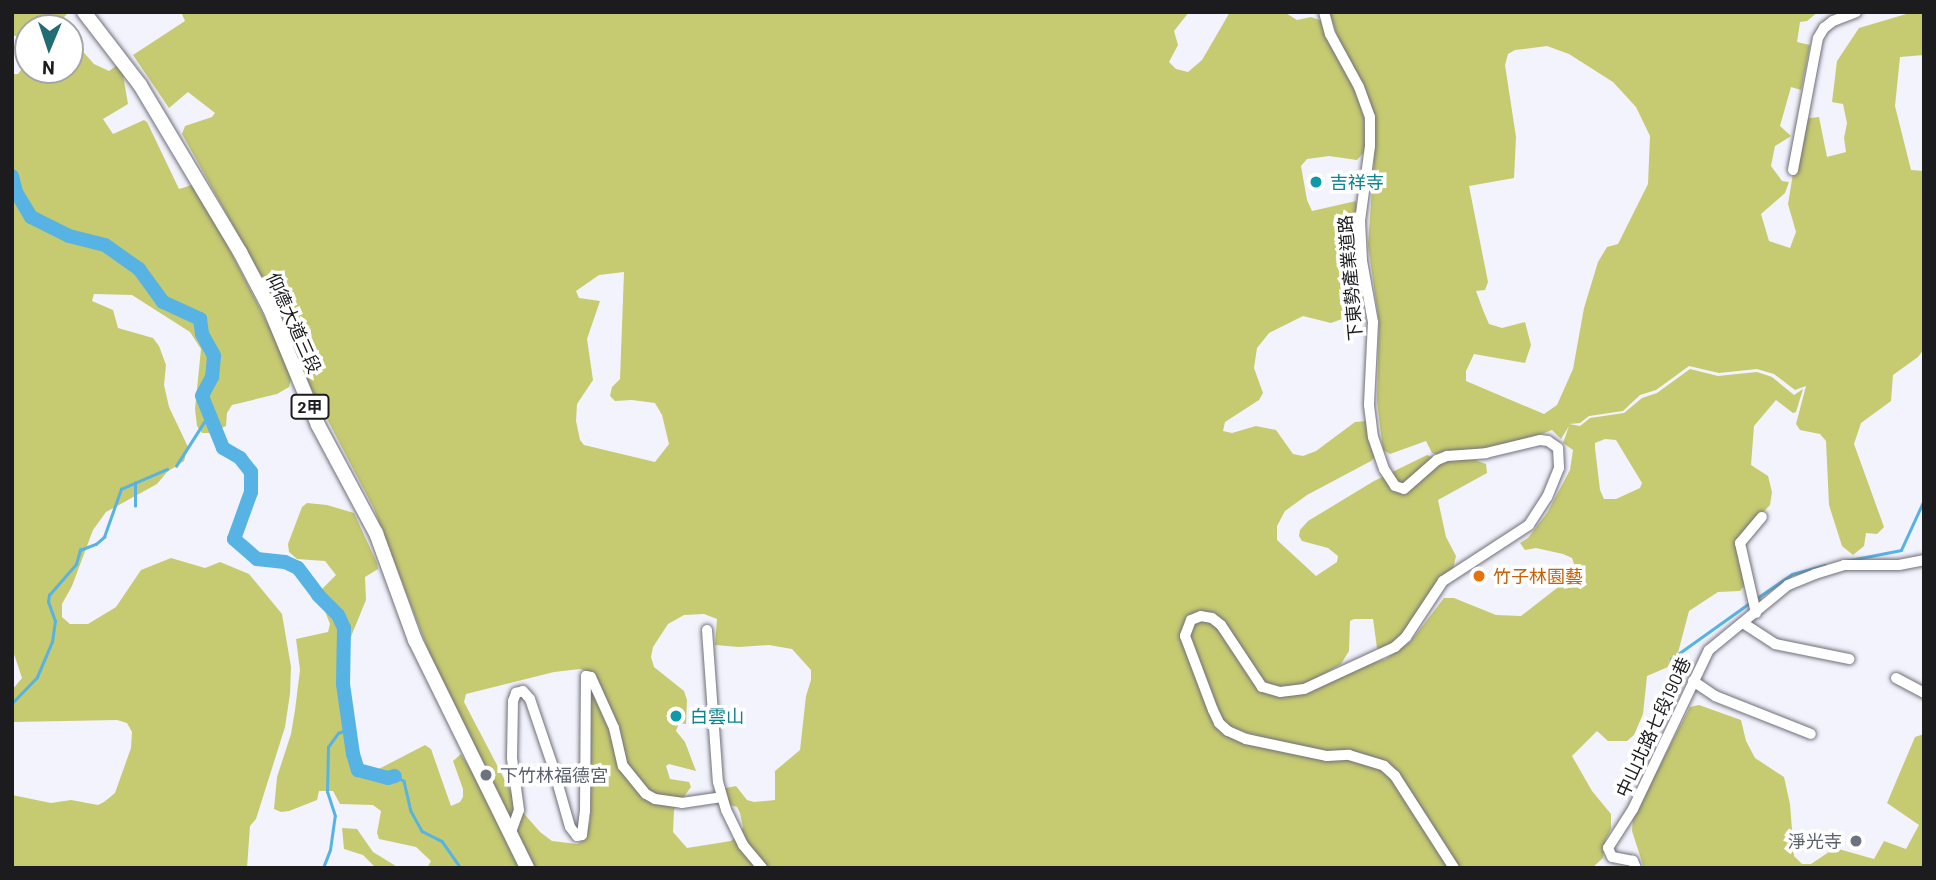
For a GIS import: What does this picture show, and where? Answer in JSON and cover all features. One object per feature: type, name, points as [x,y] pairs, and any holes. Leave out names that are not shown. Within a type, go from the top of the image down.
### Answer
[{"type":"main road","name":"仰德大道三段","points":[[83,12],[140,85],[261,291],[318,425],[376,533],[415,640],[508,826]]},
{"type":"main road","name":"2甲","points":[[508,826],[527,868]]},
{"type":"street","name":"下東勢產業道路","points":[[1324,12],[1330,34],[1359,87],[1370,117],[1371,134],[1360,221],[1363,261],[1373,322],[1369,405],[1373,437],[1391,482],[1404,489],[1437,460],[1447,456],[1486,453],[1540,440],[1548,441],[1558,448],[1556,478],[1529,525],[1443,581],[1406,637],[1395,647],[1304,689],[1280,692],[1262,687],[1221,625],[1212,618],[1201,616],[1191,620],[1185,636],[1213,710],[1219,723],[1228,731],[1246,739],[1327,756],[1349,755],[1384,766],[1395,776],[1454,868]]},
{"type":"street","points":[[1793,170],[1818,38],[1824,28],[1833,21],[1856,12]]},
{"type":"street","points":[[1756,613],[1740,543],[1762,517]]},
{"type":"street","name":"中山北路七段190巷","points":[[1636,868],[1633,862],[1612,857],[1608,848],[1633,809],[1709,650],[1788,585],[1844,565],[1899,565],[1924,560]]},
{"type":"street","points":[[1743,623],[1775,644],[1849,659]]},
{"type":"street","points":[[707,630],[716,771],[722,797],[743,845],[762,868]]},
{"type":"street","points":[[508,826],[519,810],[513,758],[513,701],[516,693],[523,691],[530,699],[570,827],[577,836],[582,835],[585,811],[586,676],[591,677],[614,728],[623,766],[646,794],[665,802],[682,803],[722,797]]},
{"type":"street","points":[[1896,678],[1924,693]]},
{"type":"street","points":[[1693,681],[1715,696],[1769,720],[1811,734]]},
{"type":"green space","points":[[12,12],[69,12],[14,14],[12,35]]},
{"type":"green space","points":[[181,12],[1189,12],[1174,31],[1178,45],[1169,62],[1176,69],[1188,72],[1202,60],[1230,12],[1284,12],[1297,20],[1311,17],[1322,21],[1348,70],[1364,117],[1365,151],[1357,160],[1329,156],[1307,159],[1301,166],[1307,200],[1312,211],[1356,201],[1364,311],[1331,323],[1303,316],[1269,333],[1257,348],[1254,368],[1263,393],[1259,400],[1225,422],[1223,431],[1232,433],[1256,426],[1276,430],[1293,454],[1303,456],[1316,451],[1355,422],[1367,421],[1368,440],[1375,457],[1307,495],[1285,511],[1277,526],[1277,540],[1316,576],[1337,562],[1338,556],[1328,548],[1302,541],[1300,530],[1308,521],[1374,481],[1427,455],[1437,459],[1475,460],[1486,464],[1487,473],[1438,500],[1446,537],[1456,556],[1453,569],[1404,635],[1382,650],[1377,648],[1373,619],[1354,619],[1350,621],[1349,651],[1341,664],[1303,686],[1279,688],[1259,679],[1215,617],[1185,622],[1227,734],[1348,757],[1382,768],[1394,779],[1449,868],[533,868],[439,678],[374,509],[298,363],[264,281],[182,134],[185,126],[212,117],[215,113],[188,92],[169,108],[133,55],[185,21]],"holes":[[[624,272],[620,379],[612,387],[610,396],[615,401],[655,403],[662,415],[669,444],[655,462],[584,445],[580,440],[576,421],[577,404],[593,380],[587,339],[600,301],[579,298],[576,291],[599,275]],[[704,614],[717,619],[715,645],[769,645],[792,649],[811,670],[800,750],[775,771],[775,800],[754,802],[747,800],[736,786],[722,789],[727,804],[737,807],[740,813],[743,827],[741,832],[731,841],[687,848],[673,832],[674,810],[691,787],[689,782],[670,779],[666,766],[669,764],[696,771],[685,742],[676,731],[679,723],[686,724],[687,700],[684,691],[654,667],[651,657],[653,647],[668,624],[684,615]],[[580,669],[590,672],[590,821],[584,840],[577,844],[552,841],[540,832],[520,809],[464,702],[466,694],[554,672]]]},
{"type":"green space","points":[[1329,12],[1818,12],[1807,21],[1800,22],[1797,42],[1810,45],[1801,90],[1791,87],[1780,126],[1791,136],[1775,146],[1771,166],[1782,181],[1789,182],[1785,193],[1761,214],[1769,241],[1790,248],[1796,232],[1788,204],[1802,119],[1819,117],[1827,157],[1846,152],[1844,138],[1847,123],[1843,104],[1832,102],[1837,61],[1859,28],[1913,12],[1924,12],[1924,55],[1900,57],[1895,106],[1911,170],[1924,171],[1924,349],[1918,357],[1893,375],[1891,401],[1861,423],[1854,444],[1884,527],[1877,534],[1866,533],[1864,546],[1853,555],[1842,546],[1829,505],[1826,441],[1820,434],[1800,430],[1796,424],[1806,386],[1795,390],[1774,374],[1757,369],[1719,373],[1689,366],[1656,390],[1640,395],[1623,411],[1589,416],[1580,423],[1569,424],[1580,426],[1590,418],[1624,413],[1642,398],[1657,393],[1690,369],[1718,376],[1757,372],[1772,377],[1794,395],[1803,389],[1796,412],[1793,413],[1776,400],[1754,426],[1751,465],[1768,476],[1772,492],[1770,505],[1736,541],[1745,585],[1740,591],[1718,592],[1689,611],[1675,664],[1647,676],[1643,714],[1634,735],[1627,741],[1608,741],[1597,731],[1572,756],[1592,791],[1611,814],[1611,829],[1605,841],[1603,858],[1592,868],[1457,868],[1398,776],[1230,728],[1221,719],[1188,634],[1192,622],[1210,620],[1219,627],[1260,691],[1293,696],[1311,692],[1344,672],[1386,659],[1411,641],[1444,598],[1454,598],[1496,615],[1521,616],[1557,588],[1574,564],[1572,558],[1563,554],[1536,548],[1525,550],[1520,543],[1528,538],[1547,513],[1570,470],[1573,450],[1563,443],[1569,426],[1561,439],[1552,430],[1528,439],[1443,456],[1432,453],[1426,441],[1390,454],[1383,450],[1377,402],[1379,322],[1368,245],[1375,145]],"holes":[[[1547,46],[1569,54],[1613,82],[1636,107],[1650,136],[1648,184],[1618,244],[1607,247],[1598,262],[1584,308],[1573,369],[1557,405],[1544,414],[1466,381],[1466,371],[1474,354],[1525,363],[1531,345],[1525,322],[1502,328],[1489,324],[1483,310],[1476,291],[1485,290],[1488,282],[1469,186],[1514,178],[1516,137],[1505,65],[1508,54],[1515,50]],[[1605,439],[1616,440],[1642,483],[1640,488],[1616,499],[1604,499],[1600,490],[1595,443]]]},
{"type":"green space","points":[[84,53],[94,64],[109,71],[116,66],[122,69],[128,104],[103,119],[113,134],[144,120],[147,122],[179,189],[192,185],[212,215],[278,344],[291,379],[289,387],[277,394],[232,405],[227,413],[226,426],[210,433],[202,433],[197,426],[195,409],[201,349],[190,332],[132,295],[94,294],[92,301],[113,310],[118,328],[153,338],[159,346],[166,365],[164,385],[169,407],[188,447],[184,461],[167,472],[157,484],[106,512],[93,530],[72,586],[62,604],[62,617],[70,624],[88,624],[116,607],[141,570],[171,558],[205,568],[220,562],[249,574],[282,614],[291,667],[290,694],[285,727],[256,819],[250,826],[247,868],[12,868],[12,795],[51,803],[71,800],[98,805],[104,802],[115,793],[131,748],[132,732],[127,723],[117,720],[12,722],[12,690],[22,678],[12,648],[12,74],[14,84],[84,84]]},
{"type":"green space","points":[[307,503],[327,505],[354,513],[378,569],[365,577],[366,600],[350,639],[344,663],[340,693],[347,759],[360,775],[373,772],[425,745],[431,749],[451,806],[460,802],[463,797],[463,789],[453,761],[461,754],[484,791],[519,868],[427,868],[431,861],[416,847],[379,839],[377,833],[381,811],[373,805],[340,804],[333,791],[319,791],[317,800],[289,811],[274,809],[277,777],[291,734],[295,710],[300,670],[296,639],[328,632],[330,624],[318,593],[336,575],[325,561],[297,559],[289,552],[288,544],[302,507]]},
{"type":"green space","points":[[1699,705],[1741,720],[1746,741],[1755,758],[1784,777],[1790,804],[1794,856],[1802,864],[1811,864],[1835,848],[1874,859],[1884,841],[1906,849],[1919,825],[1887,803],[1915,737],[1924,734],[1924,868],[1644,868],[1632,831],[1633,817],[1690,707]]},
{"type":"green space","points":[[342,828],[357,829],[373,852],[399,868],[376,868],[363,855],[344,849]]},
{"type":"waterway","points":[[12,176],[16,192],[31,217],[69,236],[105,245],[139,269],[163,302],[200,319],[202,334],[214,356],[212,377],[202,396],[223,448],[240,458],[251,472],[251,492],[234,539],[257,559],[285,562],[298,568],[318,595],[338,615],[344,628],[343,684],[353,754],[358,770],[388,778],[395,776]]},
{"type":"waterway","points":[[176,466],[204,422],[213,419]]},
{"type":"waterway","points":[[12,703],[37,677],[52,642],[55,621],[48,602],[49,595],[76,564],[80,550],[96,544],[104,537],[121,489],[167,469]]},
{"type":"waterway","points":[[135,483],[135,506]]},
{"type":"waterway","points":[[1845,561],[1901,550],[1924,500]]},
{"type":"waterway","points":[[1757,598],[1792,574],[1825,565]]},
{"type":"waterway","points":[[1671,659],[1751,602]]},
{"type":"waterway","points":[[323,868],[330,850],[335,816],[327,792],[328,747],[338,733],[351,728]]},
{"type":"waterway","points":[[395,776],[404,781],[411,811],[422,831],[442,841],[461,868]]},
{"type":"place","name":"吉祥寺","points":[[1316,182]]},
{"type":"place","name":"竹子林園藝","points":[[1479,576]]},
{"type":"place","name":"白雲山","points":[[676,716]]},
{"type":"place","name":"下竹林福德宮","points":[[486,775]]},
{"type":"place","name":"淨光寺","points":[[1856,841]]}]
